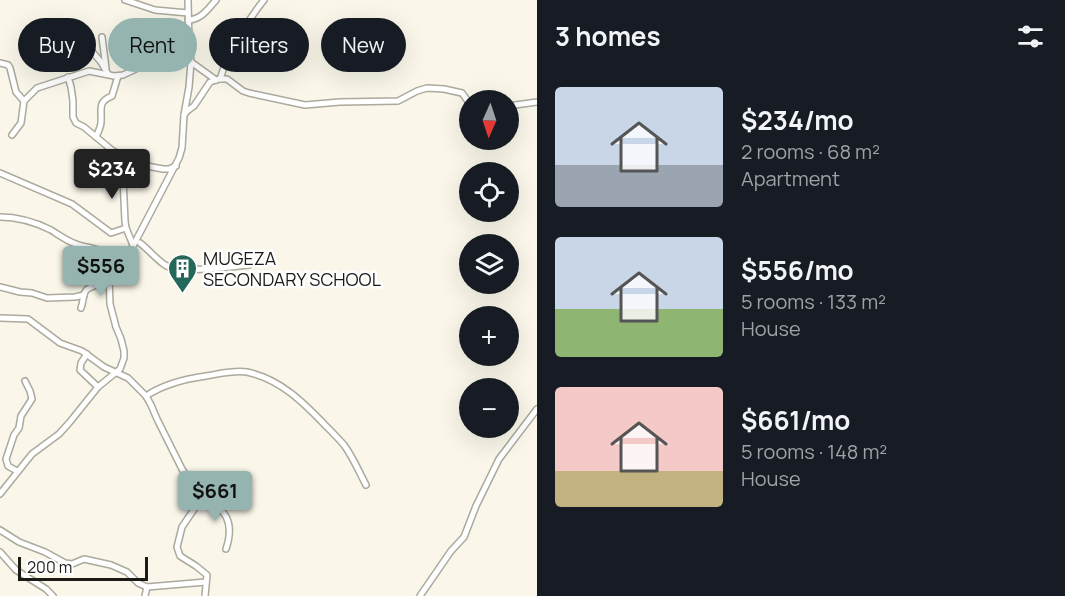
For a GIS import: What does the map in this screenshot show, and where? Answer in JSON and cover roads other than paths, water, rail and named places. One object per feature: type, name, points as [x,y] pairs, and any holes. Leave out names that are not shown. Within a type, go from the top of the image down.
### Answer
[{"type":"street","points":[[125,0],[193,20],[201,16],[216,0]]},
{"type":"street","points":[[188,0],[188,17]]},
{"type":"street","points":[[218,80],[241,34],[264,0]]},
{"type":"street","points":[[102,36],[107,72]]},
{"type":"street","points":[[96,56],[107,72]]},
{"type":"street","points":[[0,63],[10,68],[16,92],[24,101]]},
{"type":"street","points":[[197,66],[218,80]]},
{"type":"street","points":[[12,135],[21,123],[24,101],[37,88],[89,71],[107,72],[118,76],[127,72]]},
{"type":"street","points":[[0,494],[32,454],[58,434],[98,387],[117,373],[122,365],[124,351],[110,304],[111,268],[121,253],[133,246],[176,166],[182,148],[190,72]]},
{"type":"street","points":[[96,137],[101,122],[101,108],[105,99],[112,96],[118,76]]},
{"type":"street","points":[[68,77],[74,120],[113,151],[157,168],[169,169],[176,166]]},
{"type":"street","points":[[184,115],[194,106],[210,82],[218,80],[230,81],[249,93],[305,105],[398,101],[427,88],[459,92]]},
{"type":"street","points":[[519,104],[537,102]]},
{"type":"street","points":[[132,158],[125,168],[123,178],[123,210],[126,228],[133,246]]},
{"type":"street","points":[[0,173],[72,204],[108,232],[126,228]]},
{"type":"street","points":[[0,217],[37,224],[77,245],[104,253],[112,258],[113,262]]},
{"type":"street","points":[[140,243],[165,265],[171,267],[211,269],[249,265]]},
{"type":"street","points":[[81,308],[86,291],[109,278]]},
{"type":"street","points":[[0,286],[47,298],[84,295]]},
{"type":"street","points":[[0,311],[1,318],[28,319],[60,343],[82,351],[104,367],[128,378],[146,396],[188,478],[203,495],[224,512],[230,528],[226,549]]},
{"type":"street","points":[[87,354],[81,363],[80,370],[98,387]]},
{"type":"street","points":[[146,396],[179,381],[233,371],[245,372],[271,381],[294,395],[345,446],[366,485]]},
{"type":"street","points":[[17,471],[8,466],[6,459],[14,435],[19,428],[21,416],[32,399],[25,381]]},
{"type":"street","points":[[420,596],[451,551],[464,537],[499,459],[537,409]]},
{"type":"street","points":[[203,495],[182,527],[177,547],[180,556],[207,575],[206,596]]},
{"type":"street","points":[[0,530],[19,542],[65,563],[72,564],[84,559],[111,566],[127,572],[138,583],[147,587],[206,582]]},
{"type":"street","points":[[0,552],[13,567],[53,596]]},
{"type":"street","points":[[145,596],[147,587]]},
{"type":"place","name":"MUGEZA SECONDARY SCHOOL","points":[[182,294]]}]
